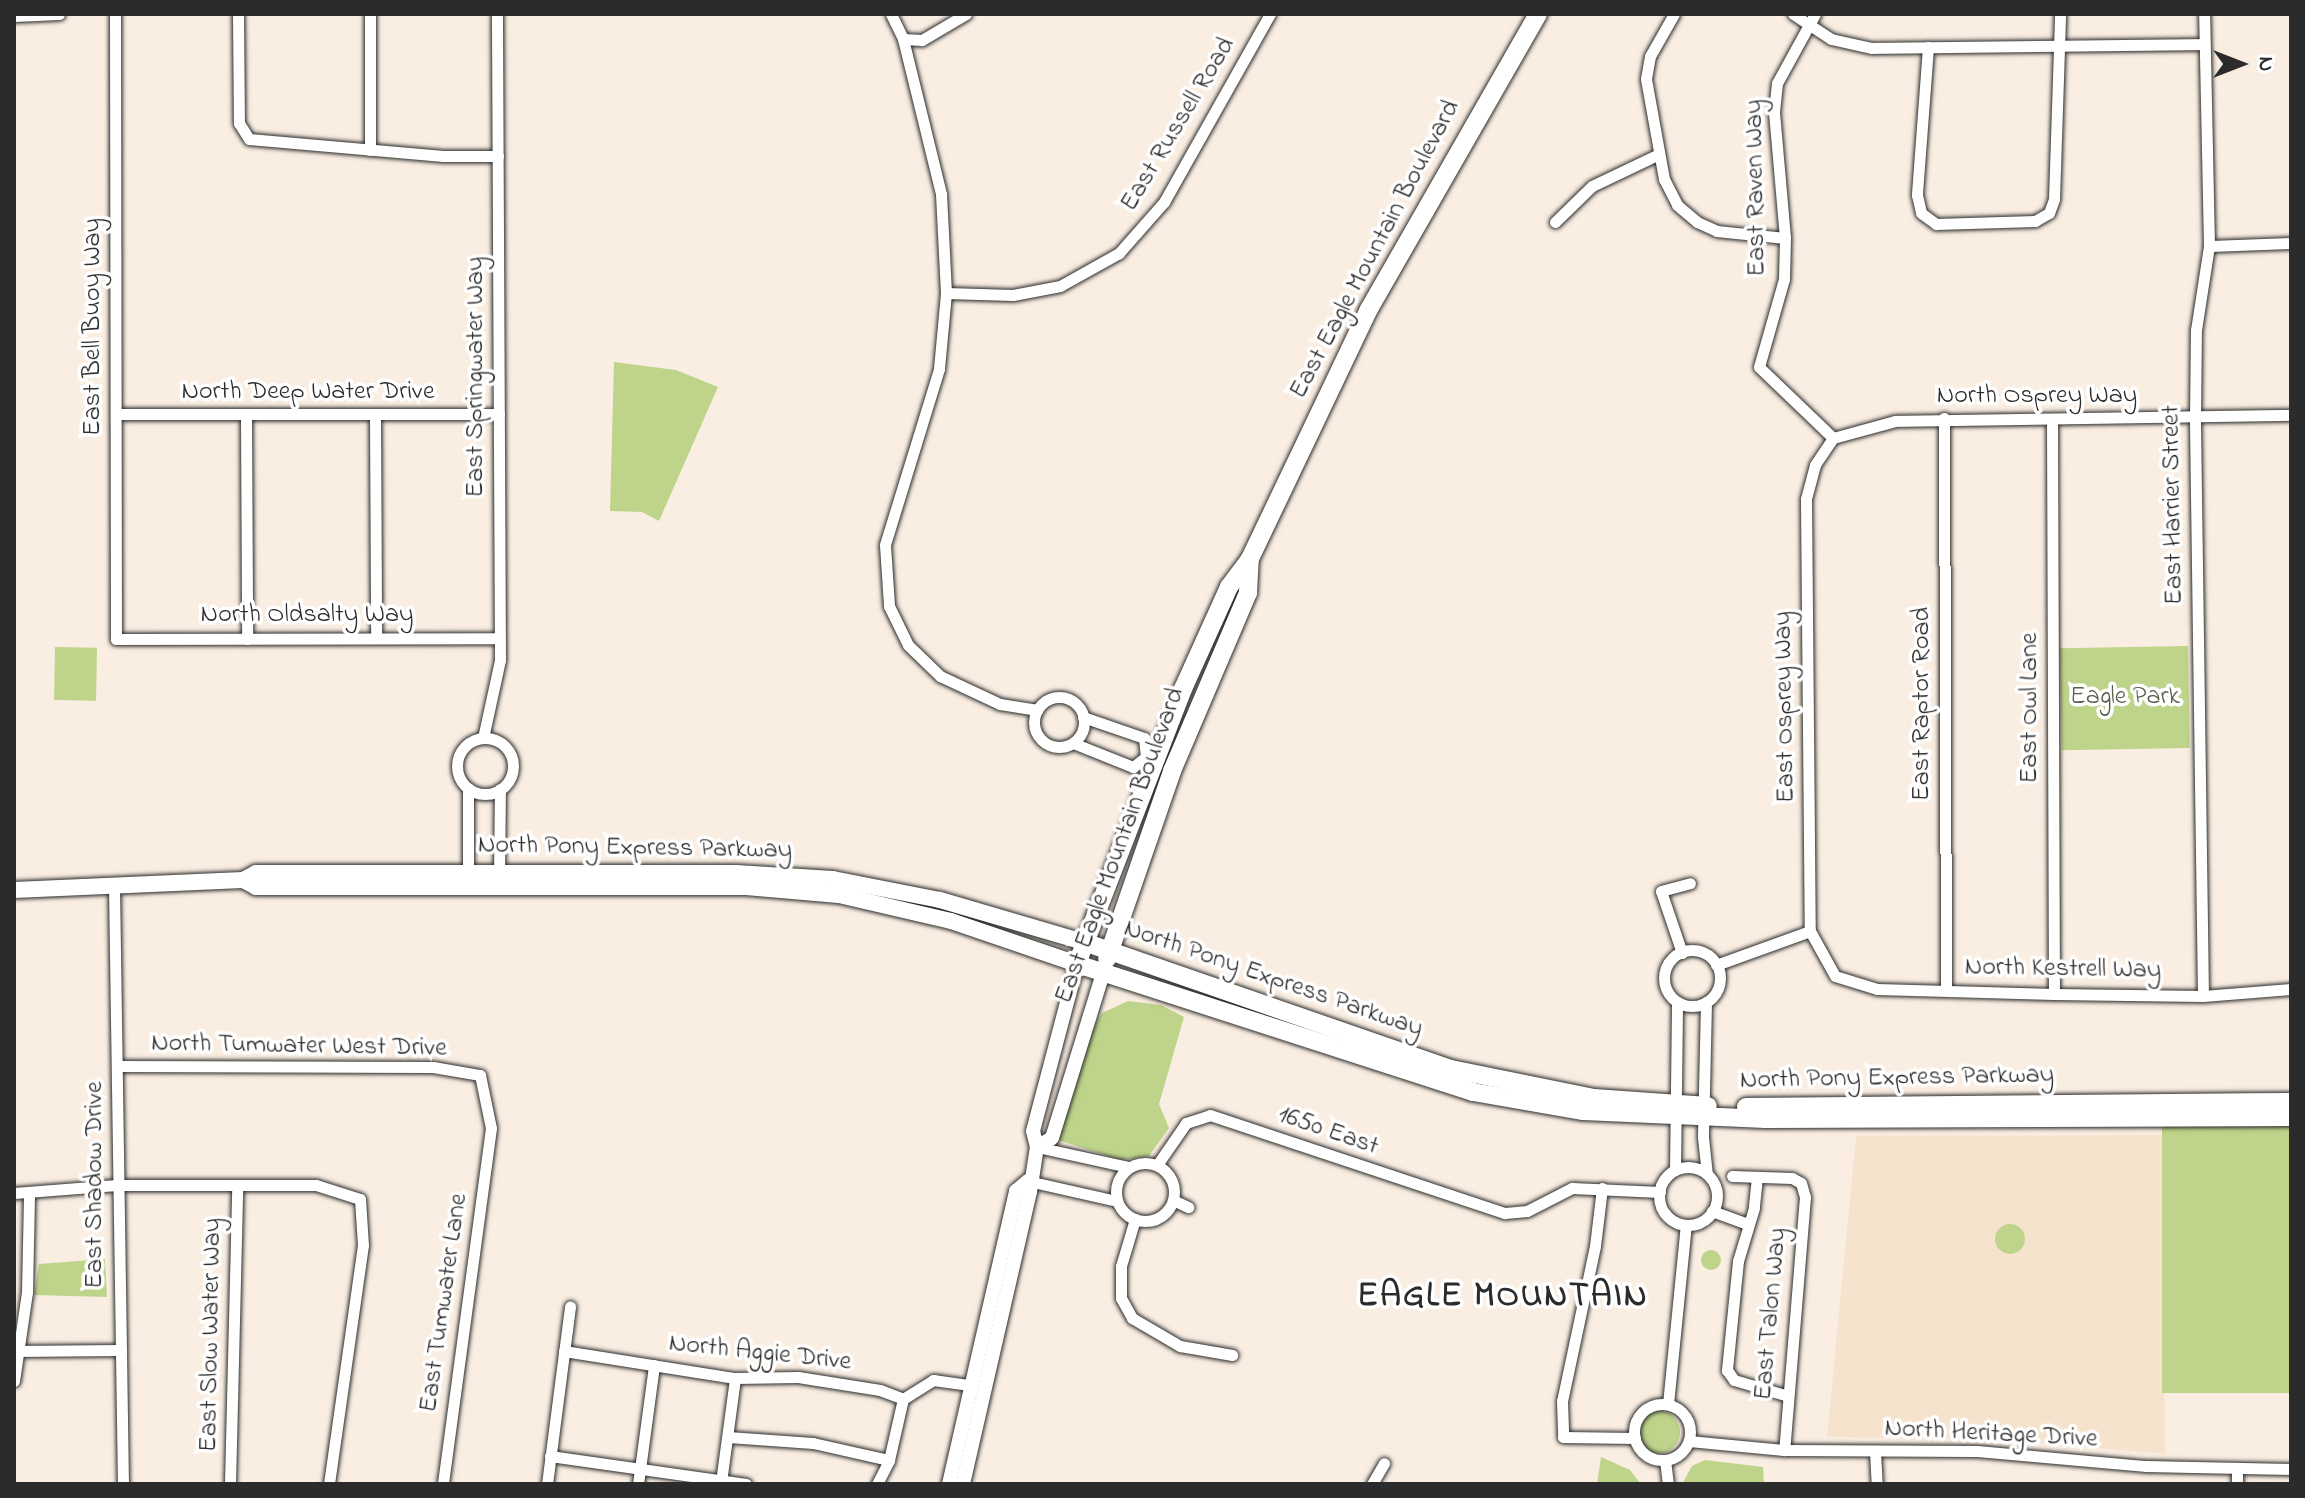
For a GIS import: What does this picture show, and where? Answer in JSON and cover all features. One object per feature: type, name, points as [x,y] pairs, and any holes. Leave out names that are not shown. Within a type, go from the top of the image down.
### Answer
[{"type":"main road","name":"East Eagle Mountain Boulevard","points":[[1077,964],[1151,760],[1229,587],[1250,559],[1369,309],[1538,14]]},
{"type":"main road","name":"East Eagle Mountain Boulevard","points":[[1103,973],[1172,771],[1248,593],[1250,559]]},
{"type":"main road","name":"North Pony Express Parkway","points":[[499,880],[736,873],[833,879],[959,904],[1084,942],[1451,1069],[1594,1098],[1672,1110]]},
{"type":"main road","name":"North Pony Express Parkway","points":[[14,890],[243,880],[256,887],[499,880],[746,887],[839,895],[928,914],[1473,1092],[1583,1111],[2291,1117]]},
{"type":"main road","name":"North Pony Express Parkway","points":[[1703,1112],[2291,1102]]},
{"type":"street","points":[[14,16],[59,14]]},
{"type":"street","name":"East Bell Buoy Way","points":[[115,14],[116,639]]},
{"type":"street","points":[[238,14],[239,123],[243,134],[257,141],[498,156]]},
{"type":"street","points":[[370,14],[370,150]]},
{"type":"street","name":"East Springwater Way","points":[[483,738],[499,638],[497,14]]},
{"type":"street","points":[[891,14],[903,39],[941,194],[946,293],[939,369],[885,545],[885,585],[893,621],[923,662],[957,686],[1000,704],[1038,710],[1060,697],[1076,704],[1083,717],[1082,733],[1073,743],[1058,747],[1041,739],[1035,728],[1038,710]]},
{"type":"street","points":[[903,39],[922,40],[966,14]]},
{"type":"street","name":"East Russell Road","points":[[946,293],[1013,295],[1060,286],[1119,253],[1164,202],[1270,14]]},
{"type":"street","points":[[1674,14],[1650,56],[1646,79],[1657,155],[1677,205],[1717,231],[1785,238]]},
{"type":"street","points":[[1793,14],[1811,19],[1851,46],[2204,44]]},
{"type":"street","points":[[1928,47],[1917,195],[1921,213],[1936,224],[2035,221],[2049,213],[2060,14]]},
{"type":"street","name":"East Harrier Street","points":[[2203,996],[2195,420],[2196,330],[2209,246],[2204,14]]},
{"type":"street","name":"East Raven Way","points":[[1811,19],[1783,70],[1774,112],[1785,238],[1784,279],[1759,367],[1833,438]]},
{"type":"street","points":[[1555,222],[1592,186],[1657,155]]},
{"type":"street","points":[[2209,246],[2291,243]]},
{"type":"street","name":"North Deep Water Drive","points":[[117,414],[499,414]]},
{"type":"street","name":"North Osprey Way","points":[[1833,438],[1874,424],[1944,418],[2052,422],[2291,415]]},
{"type":"street","points":[[246,416],[247,639]]},
{"type":"street","points":[[375,416],[376,637]]},
{"type":"street","name":"East Raptor Road","points":[[1944,418],[1946,989]]},
{"type":"street","name":"East Owl Lane","points":[[2052,422],[2054,994]]},
{"type":"street","name":"East Osprey Way","points":[[1833,438],[1815,465],[1806,499],[1810,931],[1835,976]]},
{"type":"street","name":"North Oldsalty Way","points":[[116,639],[499,638]]},
{"type":"street","points":[[1083,717],[1144,738],[1151,760],[1172,771]]},
{"type":"street","points":[[468,788],[483,794],[500,789],[509,779],[512,761],[502,744],[483,738],[468,744],[458,760],[458,772],[468,788],[468,880]]},
{"type":"street","points":[[1073,743],[1133,767],[1151,760]]},
{"type":"street","points":[[499,880],[500,789]]},
{"type":"street","points":[[1682,953],[1661,891],[1690,883]]},
{"type":"street","name":"East Shadow Drive","points":[[114,886],[123,1484]]},
{"type":"street","points":[[1716,965],[1810,931]]},
{"type":"street","points":[[1698,951],[1716,965],[1719,985],[1706,1002],[1703,1112],[1707,1174],[1716,1188],[1712,1211],[1701,1222],[1686,1225],[1663,1210],[1660,1192],[1675,1170],[1672,1110],[1677,1002],[1664,978],[1669,963],[1682,953],[1698,951]]},
{"type":"street","name":"East Eagle Mountain Boulevard","points":[[963,1484],[1037,1147],[1033,1131],[1077,964]]},
{"type":"street","name":"East Eagle Mountain Boulevard","points":[[1037,1147],[1052,1138],[1103,973]]},
{"type":"street","name":"North Kestrell Way","points":[[1835,976],[1877,989],[2203,996],[2291,989]]},
{"type":"street","points":[[1677,1002],[1691,1006],[1706,1002]]},
{"type":"street","name":"North Tumwater West Drive","points":[[117,1066],[433,1067],[480,1075]]},
{"type":"street","name":"East Tumwater Lane","points":[[443,1484],[491,1128],[480,1075]]},
{"type":"street","name":"1650 East","points":[[1157,1165],[1186,1123],[1198,1116],[1210,1115],[1442,1195],[1505,1213],[1527,1211],[1572,1188],[1660,1192]]},
{"type":"street","points":[[1037,1147],[1129,1167],[1157,1165],[1172,1180],[1173,1200],[1162,1216],[1135,1219]]},
{"type":"street","points":[[1117,1201],[1117,1181],[1129,1167]]},
{"type":"street","points":[[1675,1170],[1692,1167],[1707,1174]]},
{"type":"street","points":[[1732,1176],[1757,1177],[1738,1261],[1727,1370],[1734,1380],[1785,1395]]},
{"type":"street","name":"East Talon Way","points":[[1757,1177],[1801,1183],[1805,1197],[1785,1395],[1784,1450]]},
{"type":"street","points":[[1028,1181],[1117,1201],[1135,1219]]},
{"type":"street","name":"East Eagle Mountain Boulevard","points":[[949,1484],[1016,1191],[1028,1181]]},
{"type":"street","points":[[14,1193],[117,1185],[316,1185],[360,1199],[363,1245],[329,1484]]},
{"type":"street","name":"East Slow Water Way","points":[[230,1484],[237,1187]]},
{"type":"street","points":[[1602,1188],[1595,1246],[1562,1401],[1563,1437],[1635,1438]]},
{"type":"street","points":[[14,1381],[15,1351],[27,1292],[29,1193]]},
{"type":"street","points":[[1173,1200],[1188,1207]]},
{"type":"street","points":[[1712,1211],[1748,1224]]},
{"type":"street","points":[[1135,1219],[1121,1266],[1121,1298],[1140,1328],[1180,1346],[1232,1355]]},
{"type":"street","points":[[1668,1404],[1686,1225]]},
{"type":"street","points":[[547,1484],[570,1306]]},
{"type":"street","points":[[15,1351],[121,1350]]},
{"type":"street","name":"North Aggie Drive","points":[[564,1351],[735,1378],[798,1377],[880,1390],[903,1399]]},
{"type":"street","points":[[638,1484],[654,1365]]},
{"type":"street","points":[[721,1482],[735,1378]]},
{"type":"street","points":[[877,1484],[889,1460],[903,1399],[933,1380],[970,1385]]},
{"type":"street","points":[[1668,1404],[1689,1422],[1689,1441],[1679,1455],[1665,1460],[1645,1454],[1635,1438],[1635,1425],[1644,1410],[1668,1404]]},
{"type":"street","points":[[728,1437],[813,1443],[889,1460]]},
{"type":"street","name":"North Heritage Drive","points":[[1689,1441],[1784,1450],[1977,1451],[2146,1466],[2291,1469]]},
{"type":"street","points":[[1875,1451],[1877,1484]]},
{"type":"street","points":[[550,1456],[746,1484]]},
{"type":"street","points":[[1665,1460],[1668,1484]]},
{"type":"street","points":[[1372,1484],[1384,1463]]},
{"type":"street","points":[[2237,1468],[2237,1484]]},
{"type":"shaded area","points":[[2163,1135],[2165,1454],[1995,1439],[1827,1437],[1856,1136]]},
{"type":"green space","points":[[614,362],[676,370],[718,387],[659,521],[642,512],[610,511]]},
{"type":"green space","name":"Eagle Park","points":[[2188,646],[2190,748],[2062,750],[2060,648]]},
{"type":"green space","points":[[55,647],[97,648],[96,701],[54,700]]},
{"type":"green space","points":[[1128,1001],[1161,1005],[1184,1017],[1159,1104],[1169,1128],[1149,1156],[1121,1160],[1055,1139],[1091,1030],[1102,1013]]},
{"type":"green space","points":[[2162,1123],[2291,1123],[2291,1393],[2162,1393]]},
{"type":"green space","points":[[2010,1224],[2020,1229],[2025,1239],[2020,1249],[2010,1254],[2000,1249],[1995,1239],[2000,1229]]},
{"type":"green space","points":[[1711,1250],[1718,1253],[1721,1260],[1718,1267],[1711,1270],[1704,1267],[1701,1260],[1704,1253]]},
{"type":"green space","points":[[105,1259],[107,1297],[34,1295],[39,1264]]},
{"type":"green space","points":[[1659,1411],[1674,1417],[1680,1432],[1674,1447],[1659,1453],[1644,1447],[1638,1432],[1644,1417]]},
{"type":"green space","points":[[1601,1457],[1630,1470],[1641,1484],[1597,1484]]},
{"type":"green space","points":[[1705,1460],[1763,1467],[1764,1484],[1682,1484],[1692,1466]]},
{"type":"district","name":"EAGLE MOUNTAIN","points":[[1503,1298]]}]
